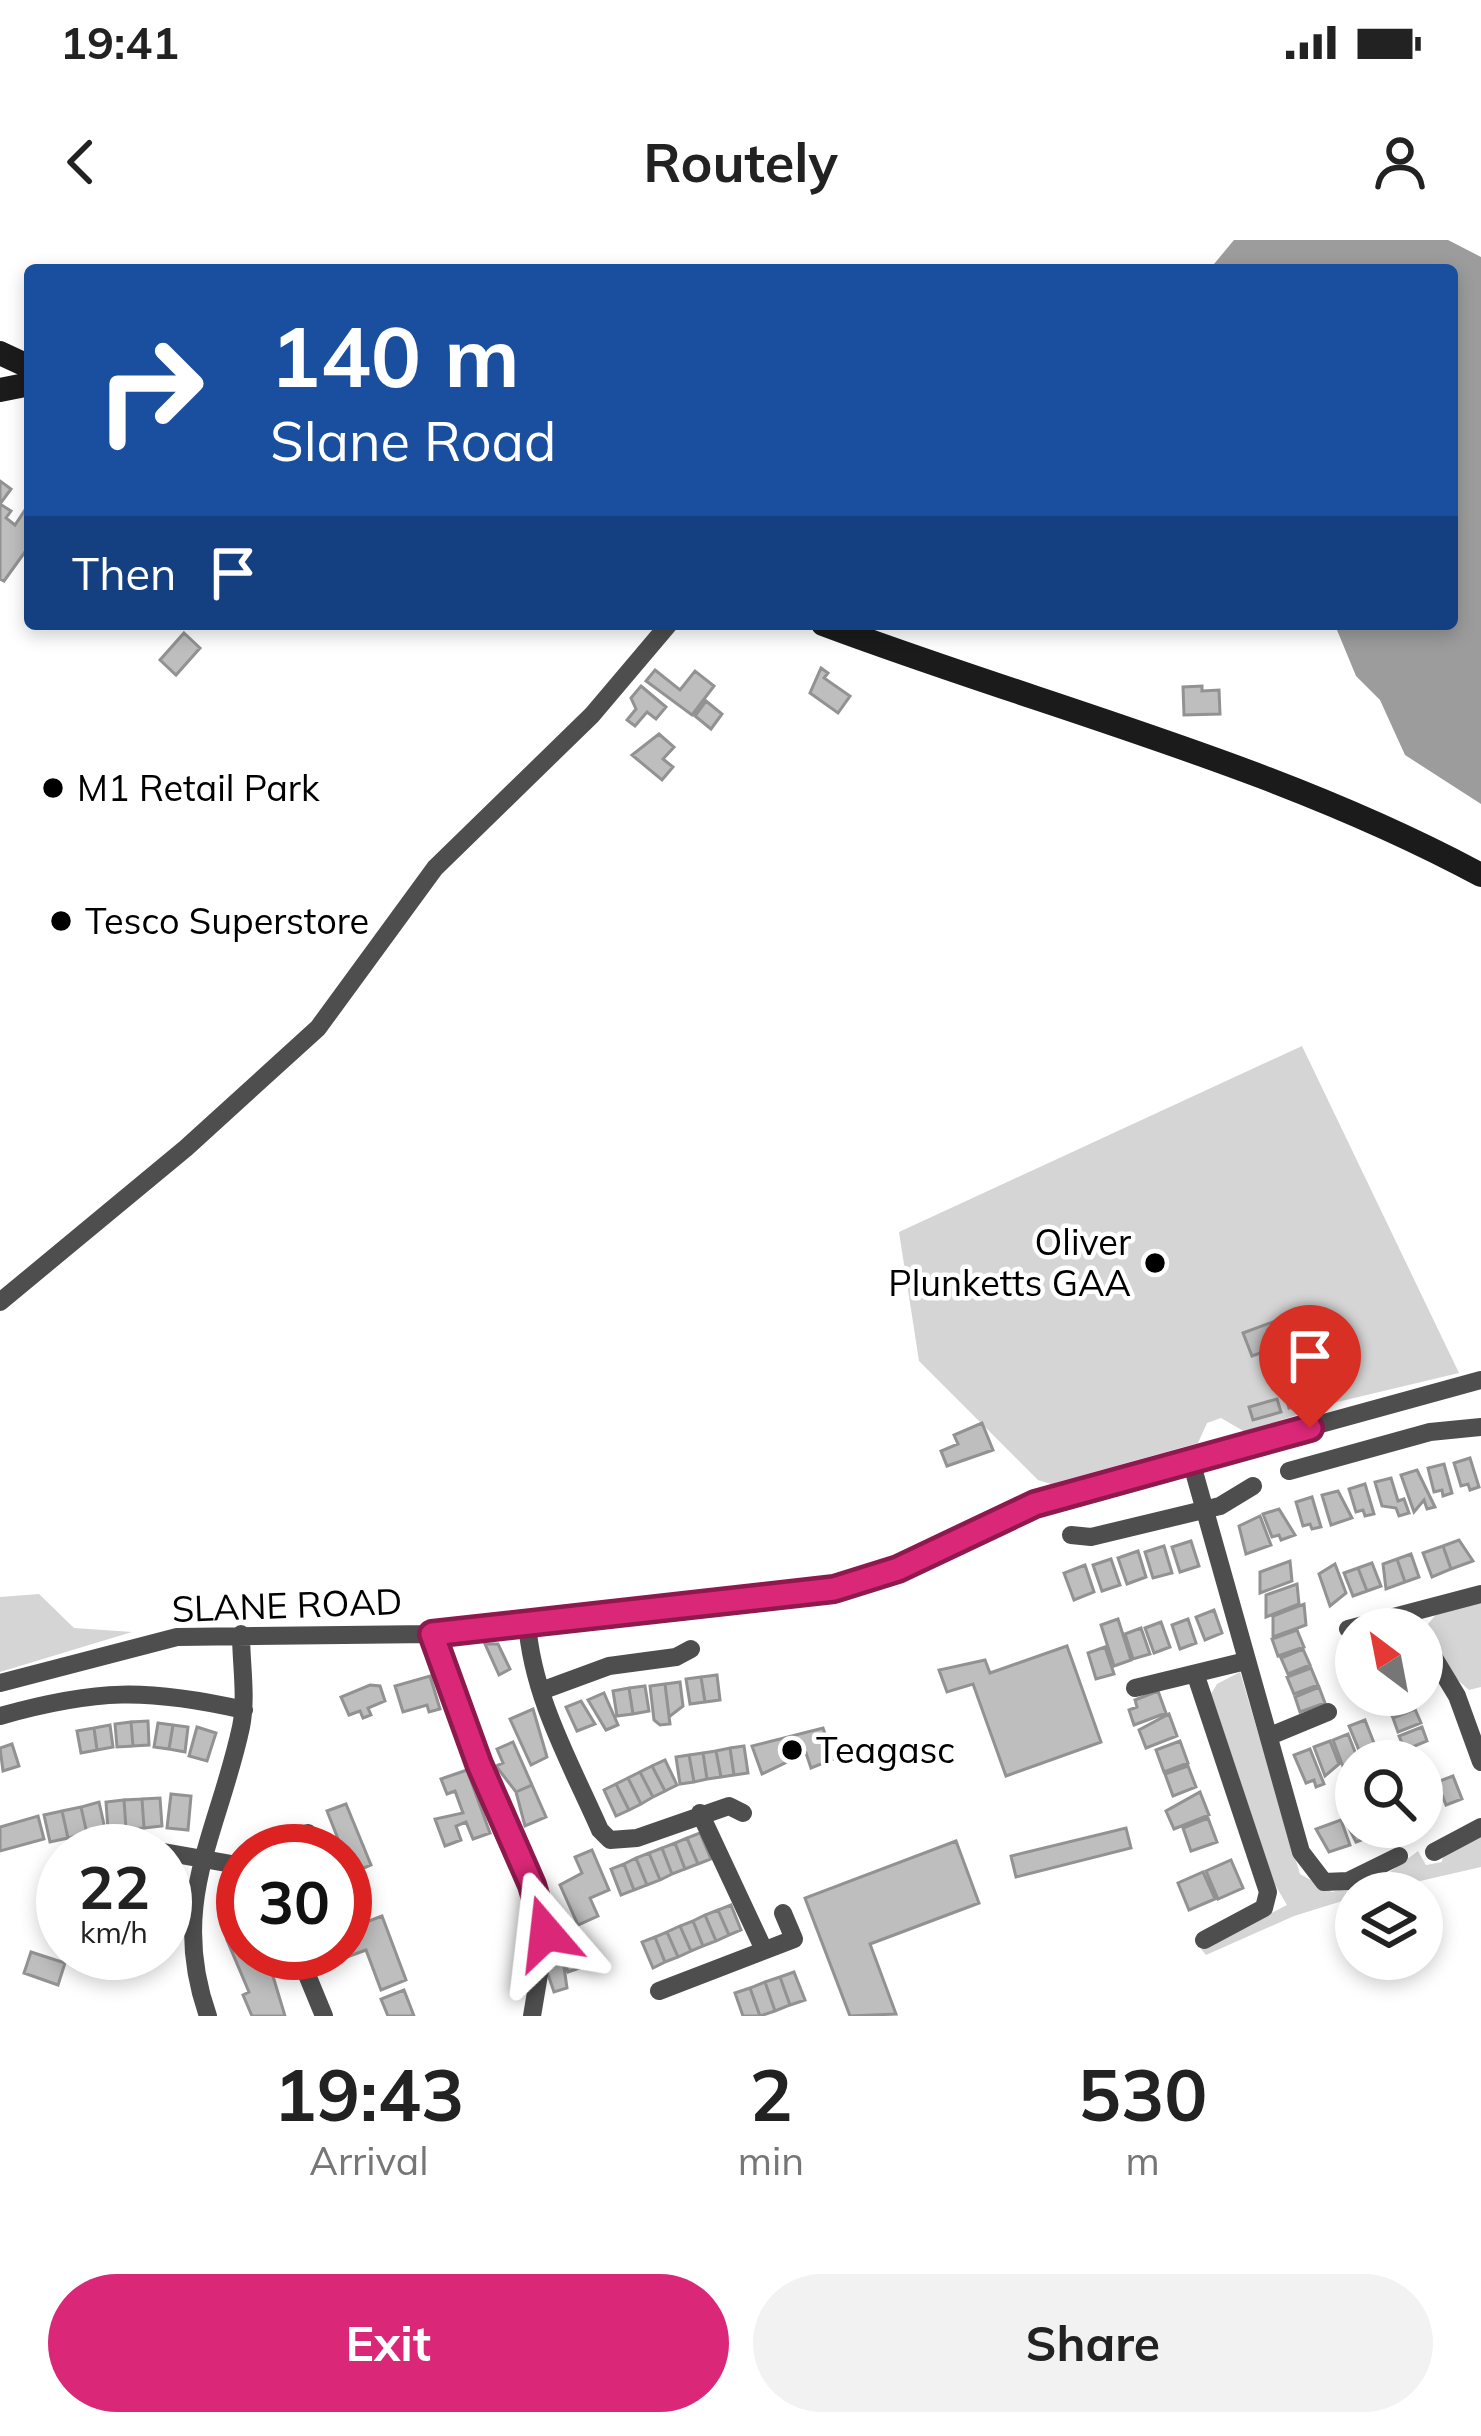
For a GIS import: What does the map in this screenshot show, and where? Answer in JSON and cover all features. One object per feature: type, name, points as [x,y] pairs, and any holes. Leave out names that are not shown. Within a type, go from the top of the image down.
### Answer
[{"type":"main road","points":[[840,630],[1222,765],[1375,824],[1481,874]]},
{"type":"street","points":[[0,1302],[186,1148],[318,1028],[434,868],[592,715],[664,630]]},
{"type":"street","name":"SLANE ROAD","points":[[0,1683],[177,1637],[432,1634],[834,1589],[898,1569],[1035,1504],[1481,1380]]},
{"type":"street","points":[[1289,1472],[1430,1432],[1481,1426]]},
{"type":"street","points":[[1191,1461],[1301,1852],[1324,1882],[1348,1881],[1399,1856]]},
{"type":"street","points":[[1071,1535],[1091,1538],[1206,1510],[1253,1486]]},
{"type":"street","points":[[1443,1609],[1481,1594]]},
{"type":"street","points":[[527,1622],[541,1691],[600,1830],[610,1840],[637,1838],[729,1806],[743,1814]]},
{"type":"street","points":[[208,2016],[189,1948],[200,1866],[244,1710],[241,1634]]},
{"type":"street","points":[[432,1634],[543,1915],[546,1933],[532,2016]]},
{"type":"street","points":[[541,1691],[609,1666],[676,1657],[691,1649]]},
{"type":"street","points":[[1135,1688],[1246,1661]]},
{"type":"street","points":[[1443,1674],[1459,1702],[1481,1762]]},
{"type":"street","points":[[1196,1676],[1268,1892],[1264,1908],[1204,1940]]},
{"type":"street","points":[[0,1716],[124,1691],[172,1693],[244,1710]]},
{"type":"street","points":[[1459,1702],[1481,1695]]},
{"type":"street","points":[[1270,1736],[1328,1712]]},
{"type":"street","points":[[700,1813],[764,1950]]},
{"type":"street","points":[[1434,1852],[1481,1827]]},
{"type":"street","points":[[192,1863],[216,1866]]},
{"type":"street","points":[[659,1991],[794,1939],[783,1913]]},
{"type":"street","points":[[309,1980],[324,2016]]},
{"type":"shaded area","points":[[1234,240],[1448,240],[1481,257],[1481,804],[1405,755],[1380,700],[1356,676],[1337,630],[1458,630],[1458,264],[1214,264]]},
{"type":"shaded area","name":"Oliver Plunketts GAA","points":[[1302,1046],[1459,1373],[1333,1403],[1245,1432],[1221,1418],[1207,1423],[1198,1443],[1051,1484],[1038,1480],[919,1361],[899,1232]]},
{"type":"shaded area","points":[[39,1594],[74,1628],[132,1632],[0,1672],[0,1597]]},
{"type":"shaded area","points":[[1481,1600],[1481,1687],[1469,1690],[1453,1676],[1443,1655],[1443,1611]]},
{"type":"shaded area","points":[[1240,1672],[1300,1874],[1335,1891],[1335,1903],[1206,1955],[1201,1949],[1287,1905],[1264,1866],[1211,1694],[1217,1684]]},
{"type":"shaded area","points":[[1481,1836],[1481,1867],[1443,1876],[1443,1872],[1390,1872],[1418,1851],[1426,1865],[1442,1862],[1444,1849]]},
{"type":"building","points":[[0,481],[11,489],[0,504]]},
{"type":"building","points":[[0,504],[11,511],[6,518],[15,525],[24,512],[24,553],[4,581],[0,579]]},
{"type":"building","points":[[184,633],[200,648],[176,675],[160,660]]},
{"type":"building","points":[[821,668],[828,673],[824,678],[850,696],[838,713],[810,693]]},
{"type":"building","points":[[655,670],[680,690],[695,671],[714,686],[692,715],[646,681]]},
{"type":"building","points":[[641,686],[666,707],[656,719],[647,712],[635,726],[627,720],[636,709],[631,698]]},
{"type":"building","points":[[1202,686],[1202,691],[1219,690],[1220,714],[1184,715],[1183,687]]},
{"type":"building","points":[[706,701],[722,714],[711,729],[695,716]]},
{"type":"building","points":[[659,734],[674,747],[663,759],[673,767],[662,780],[632,755]]},
{"type":"building","points":[[1297,1313],[1318,1368],[1300,1375],[1288,1343],[1252,1356],[1243,1333]]},
{"type":"building","points":[[1313,1387],[1317,1399],[1289,1408],[1285,1395]]},
{"type":"building","points":[[1277,1399],[1281,1412],[1253,1420],[1249,1407]]},
{"type":"building","points":[[982,1423],[993,1450],[947,1466],[941,1451],[958,1444],[954,1435]]},
{"type":"building","points":[[1470,1458],[1479,1487],[1470,1490],[1468,1484],[1461,1486],[1454,1463]]},
{"type":"building","points":[[1444,1464],[1452,1493],[1443,1496],[1442,1490],[1434,1492],[1428,1468]]},
{"type":"building","points":[[1417,1470],[1435,1507],[1427,1509],[1424,1500],[1414,1512],[1401,1475]]},
{"type":"building","points":[[1391,1478],[1398,1501],[1404,1499],[1409,1513],[1399,1516],[1396,1508],[1382,1506],[1375,1482]]},
{"type":"building","points":[[1365,1484],[1374,1514],[1365,1516],[1363,1510],[1356,1512],[1349,1489]]},
{"type":"building","points":[[1338,1491],[1352,1518],[1331,1525],[1322,1495]]},
{"type":"building","points":[[1312,1497],[1321,1527],[1312,1529],[1310,1524],[1303,1526],[1296,1502]]},
{"type":"building","points":[[1279,1509],[1295,1535],[1281,1540],[1279,1535],[1272,1537],[1263,1514]]},
{"type":"building","points":[[1260,1516],[1271,1545],[1246,1554],[1239,1526]]},
{"type":"building","points":[[1459,1540],[1473,1561],[1451,1569],[1443,1546]]},
{"type":"building","points":[[1191,1541],[1199,1566],[1180,1572],[1172,1547]]},
{"type":"building","points":[[1164,1546],[1172,1573],[1153,1578],[1145,1552]]},
{"type":"building","points":[[1443,1546],[1451,1569],[1432,1577],[1423,1553]]},
{"type":"building","points":[[1138,1551],[1146,1577],[1127,1584],[1118,1558]]},
{"type":"building","points":[[1411,1554],[1419,1577],[1405,1582],[1397,1559]]},
{"type":"building","points":[[1111,1559],[1120,1585],[1102,1591],[1093,1565]]},
{"type":"building","points":[[1397,1559],[1405,1582],[1386,1589],[1383,1564]]},
{"type":"building","points":[[1290,1561],[1292,1581],[1260,1593],[1260,1572]]},
{"type":"building","points":[[1372,1563],[1381,1586],[1367,1591],[1358,1568]]},
{"type":"building","points":[[1335,1564],[1346,1593],[1330,1606],[1319,1574]]},
{"type":"building","points":[[1085,1565],[1094,1592],[1074,1600],[1064,1573]]},
{"type":"building","points":[[1358,1568],[1367,1591],[1353,1596],[1344,1573]]},
{"type":"building","points":[[1297,1584],[1299,1604],[1266,1617],[1266,1595]]},
{"type":"building","points":[[1304,1604],[1306,1625],[1273,1637],[1273,1616]]},
{"type":"building","points":[[1214,1610],[1222,1633],[1205,1640],[1196,1617]]},
{"type":"building","points":[[1118,1619],[1131,1660],[1114,1666],[1101,1625]]},
{"type":"building","points":[[1188,1619],[1196,1643],[1180,1649],[1172,1625]]},
{"type":"building","points":[[1161,1622],[1170,1647],[1154,1653],[1145,1628]]},
{"type":"building","points":[[1141,1628],[1150,1654],[1133,1659],[1125,1634]]},
{"type":"building","points":[[1297,1630],[1304,1647],[1278,1656],[1272,1639]]},
{"type":"building","points":[[485,1644],[498,1644],[510,1669],[499,1675]]},
{"type":"building","points":[[1067,1646],[1101,1742],[1006,1776],[973,1684],[947,1692],[939,1670],[985,1660],[990,1673]]},
{"type":"building","points":[[1105,1647],[1114,1674],[1096,1679],[1088,1653]]},
{"type":"building","points":[[1303,1649],[1310,1665],[1288,1674],[1281,1658]]},
{"type":"building","points":[[1311,1668],[1318,1685],[1294,1694],[1287,1677]]},
{"type":"building","points":[[717,1675],[720,1700],[705,1702],[701,1677]]},
{"type":"building","points":[[430,1676],[440,1709],[429,1712],[427,1705],[403,1712],[395,1686]]},
{"type":"building","points":[[701,1677],[705,1702],[690,1704],[686,1679]]},
{"type":"building","points":[[680,1682],[683,1706],[669,1717],[665,1684]]},
{"type":"building","points":[[665,1684],[670,1724],[660,1725],[654,1720],[650,1686]]},
{"type":"building","points":[[370,1685],[380,1686],[385,1701],[368,1708],[371,1715],[363,1718],[360,1711],[349,1715],[341,1697]]},
{"type":"building","points":[[645,1686],[649,1711],[633,1714],[629,1688]]},
{"type":"building","points":[[1319,1687],[1325,1703],[1300,1712],[1295,1697]]},
{"type":"building","points":[[629,1688],[633,1714],[617,1716],[613,1691]]},
{"type":"building","points":[[1158,1691],[1166,1713],[1134,1725],[1129,1710],[1137,1707],[1135,1700]]},
{"type":"building","points":[[604,1693],[618,1725],[606,1730],[588,1700]]},
{"type":"building","points":[[581,1701],[595,1724],[577,1731],[566,1707]]},
{"type":"building","points":[[533,1709],[547,1757],[531,1765],[510,1719]]},
{"type":"building","points":[[1169,1714],[1177,1736],[1146,1748],[1139,1730]]},
{"type":"building","points":[[1418,1716],[1421,1723],[1398,1732],[1393,1718]]},
{"type":"building","points":[[1365,1720],[1373,1740],[1355,1740],[1349,1726]]},
{"type":"building","points":[[148,1721],[149,1745],[133,1746],[131,1722]]},
{"type":"building","points":[[131,1722],[133,1746],[117,1747],[115,1724]]},
{"type":"building","points":[[158,1723],[173,1725],[169,1749],[154,1747]]},
{"type":"building","points":[[110,1725],[113,1747],[97,1750],[94,1728]]},
{"type":"building","points":[[173,1725],[188,1727],[185,1752],[169,1749]]},
{"type":"building","points":[[197,1727],[216,1733],[207,1761],[189,1756]]},
{"type":"building","points":[[1422,1727],[1427,1740],[1401,1740],[1399,1736]]},
{"type":"building","points":[[94,1728],[97,1750],[81,1753],[77,1731]]},
{"type":"building","name":"Teagasc","points":[[823,1728],[834,1759],[811,1768],[806,1753],[762,1774],[752,1746]]},
{"type":"building","points":[[1180,1741],[1188,1763],[1164,1772],[1156,1750]]},
{"type":"building","points":[[1330,1741],[1335,1754],[1335,1767],[1325,1776],[1314,1747]]},
{"type":"building","points":[[513,1742],[532,1785],[516,1792],[496,1766],[503,1763],[497,1749]]},
{"type":"building","points":[[12,1744],[19,1766],[3,1771],[0,1748]]},
{"type":"building","points":[[744,1746],[748,1773],[734,1775],[730,1748]]},
{"type":"building","points":[[730,1748],[734,1775],[721,1777],[716,1751]]},
{"type":"building","points":[[1310,1749],[1324,1784],[1316,1787],[1314,1780],[1306,1783],[1294,1755]]},
{"type":"building","points":[[716,1751],[721,1777],[707,1779],[703,1753]]},
{"type":"building","points":[[703,1753],[707,1779],[694,1782],[689,1755]]},
{"type":"building","points":[[689,1755],[694,1782],[680,1784],[676,1757]]},
{"type":"building","points":[[665,1760],[677,1785],[665,1791],[652,1766]]},
{"type":"building","points":[[652,1766],[665,1791],[653,1797],[640,1772]]},
{"type":"building","points":[[1188,1766],[1196,1787],[1173,1796],[1165,1774]]},
{"type":"building","points":[[467,1770],[490,1833],[473,1839],[466,1822],[456,1826],[461,1840],[445,1846],[435,1819],[463,1813],[455,1791],[447,1794],[441,1779]]},
{"type":"building","points":[[640,1772],[653,1797],[641,1804],[628,1778]]},
{"type":"building","points":[[1453,1776],[1462,1799],[1446,1805],[1443,1780]]},
{"type":"building","points":[[628,1778],[641,1804],[629,1810],[616,1784]]},
{"type":"building","points":[[616,1784],[629,1810],[616,1816],[604,1790]]},
{"type":"building","points":[[532,1785],[546,1817],[525,1826],[516,1792]]},
{"type":"building","points":[[1200,1792],[1209,1815],[1174,1829],[1166,1811]]},
{"type":"building","points":[[171,1794],[191,1796],[189,1824],[167,1824]]},
{"type":"building","points":[[160,1798],[162,1824],[144,1824],[142,1799]]},
{"type":"building","points":[[142,1799],[144,1824],[126,1824],[124,1800]]},
{"type":"building","points":[[124,1800],[126,1824],[108,1824],[106,1802]]},
{"type":"building","points":[[99,1802],[104,1824],[85,1824],[81,1807]]},
{"type":"building","points":[[346,1804],[354,1824],[332,1824],[327,1811]]},
{"type":"building","points":[[81,1807],[85,1824],[65,1824],[62,1811]]},
{"type":"building","points":[[62,1811],[65,1824],[46,1824],[44,1815]]},
{"type":"building","points":[[38,1816],[40,1824],[36,1824],[36,1841],[0,1851],[0,1827]]},
{"type":"building","points":[[1208,1818],[1217,1842],[1191,1851],[1183,1828]]},
{"type":"building","points":[[1335,1822],[1335,1848],[1341,1848],[1329,1852],[1316,1829]]},
{"type":"building","points":[[1126,1828],[1131,1848],[1016,1877],[1011,1856]]},
{"type":"building","points":[[700,1833],[711,1859],[698,1864],[687,1838]]},
{"type":"building","points":[[687,1838],[698,1864],[685,1869],[675,1843]]},
{"type":"building","points":[[956,1841],[979,1903],[870,1944],[896,2014],[850,2016],[805,1898]]},
{"type":"building","points":[[675,1843],[685,1869],[672,1874],[662,1848]]},
{"type":"building","points":[[662,1848],[672,1874],[660,1880],[649,1853]]},
{"type":"building","points":[[592,1850],[609,1890],[590,1898],[598,1916],[578,1925],[560,1885],[582,1873],[575,1857]]},
{"type":"building","points":[[649,1853],[660,1880],[647,1885],[636,1858]]},
{"type":"building","points":[[636,1858],[647,1885],[634,1890],[624,1864]]},
{"type":"building","points":[[1231,1860],[1243,1888],[1218,1899],[1206,1871]]},
{"type":"building","points":[[624,1864],[634,1890],[621,1895],[611,1869]]},
{"type":"building","points":[[1203,1872],[1215,1899],[1189,1910],[1178,1883]]},
{"type":"building","points":[[731,1905],[741,1930],[729,1935],[718,1910]]},
{"type":"building","points":[[718,1910],[729,1935],[716,1941],[705,1915]]},
{"type":"building","points":[[705,1915],[716,1941],[703,1946],[693,1921]]},
{"type":"building","points":[[382,1916],[406,1980],[381,1990],[372,1966],[372,1920]]},
{"type":"building","points":[[693,1921],[703,1946],[691,1951],[680,1926]]},
{"type":"building","points":[[680,1926],[691,1951],[678,1957],[667,1932]]},
{"type":"building","points":[[667,1932],[678,1957],[665,1962],[655,1937]]},
{"type":"building","points":[[655,1937],[665,1962],[653,1968],[642,1942]]},
{"type":"building","points":[[578,1947],[585,1966],[568,1972],[562,1953]]},
{"type":"building","points":[[31,1952],[36,1954],[36,1977],[24,1973]]},
{"type":"building","points":[[562,1953],[567,1988],[554,1992],[543,1960]]},
{"type":"building","points":[[794,1972],[805,2000],[790,2005],[780,1977]]},
{"type":"building","points":[[780,1977],[790,2005],[775,2011],[765,1982]]},
{"type":"building","points":[[244,1980],[274,1980],[285,2016],[252,2016],[243,1995],[249,1992]]},
{"type":"building","points":[[765,1982],[775,2011],[760,2016],[750,1988]]},
{"type":"building","points":[[750,1988],[760,2016],[743,2016],[735,1993]]},
{"type":"building","points":[[404,1990],[414,2016],[388,2016],[381,1999]]},
{"type":"place","name":"M1 Retail Park","points":[[53,788]]},
{"type":"place","name":"Tesco Superstore","points":[[61,921]]},
{"type":"place","name":"Oliver Plunketts GAA","points":[[1155,1263]]},
{"type":"place","name":"Teagasc","points":[[792,1750]]},
{"type":"route","points":[[546,1933],[532,1885],[479,1764],[432,1634],[834,1589],[898,1569],[1055,1497],[1310,1428]]}]
